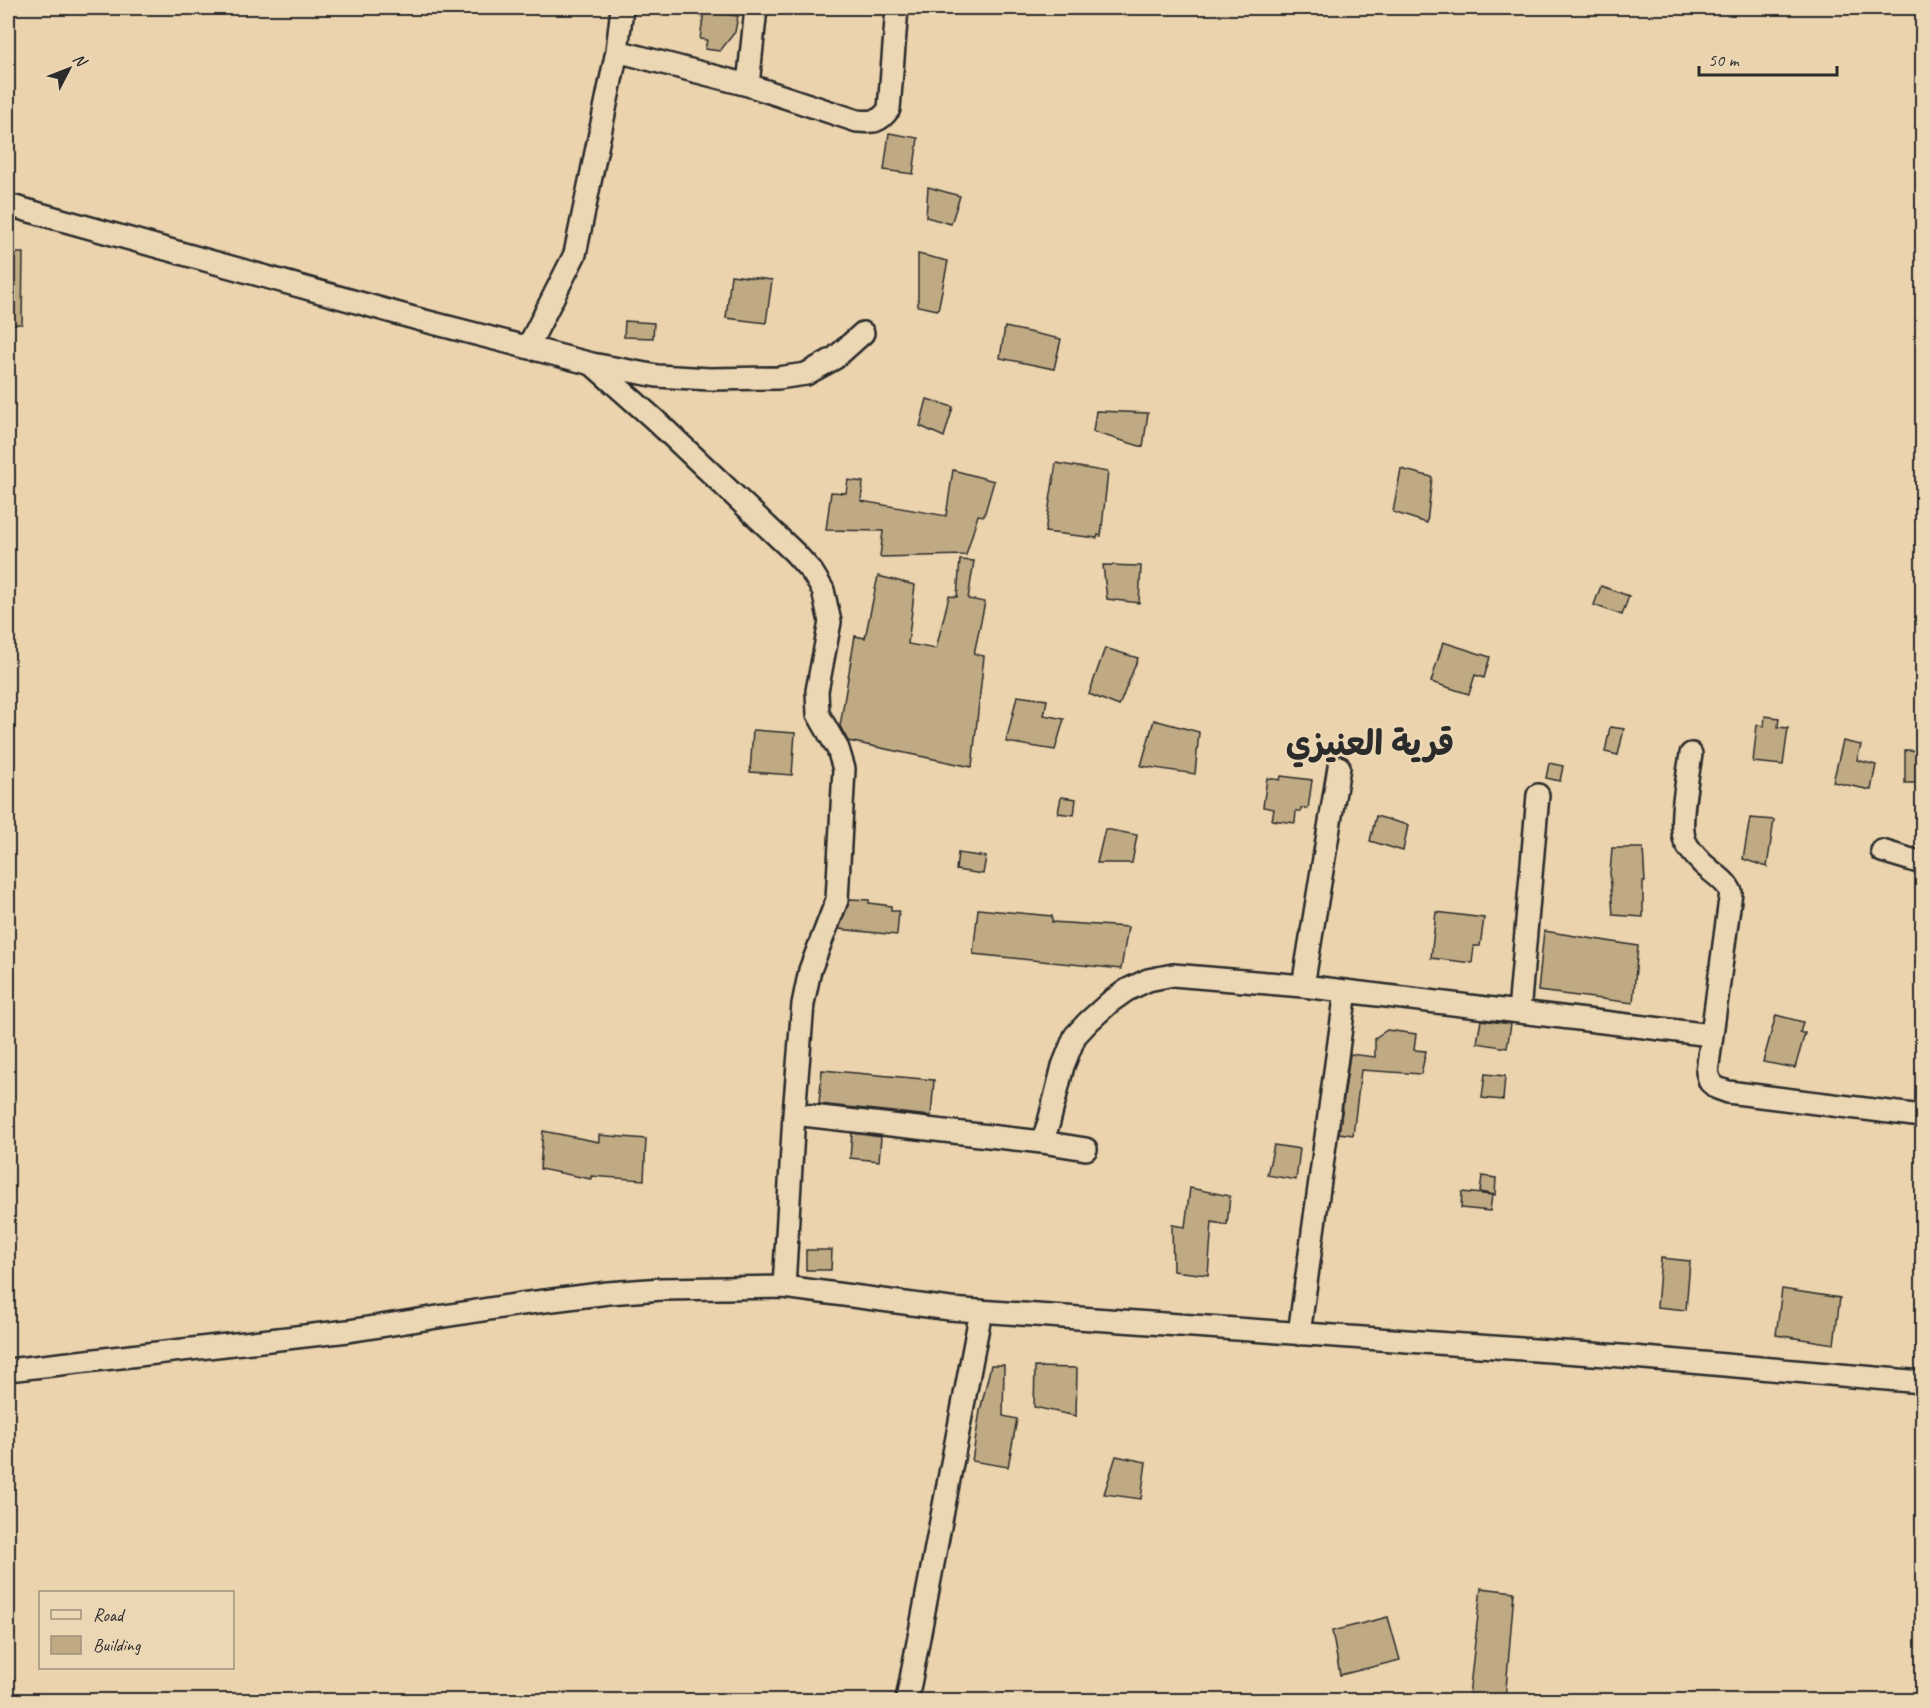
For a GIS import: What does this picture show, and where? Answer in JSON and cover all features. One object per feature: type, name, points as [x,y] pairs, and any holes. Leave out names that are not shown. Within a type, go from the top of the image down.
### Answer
[{"type":"street","points":[[528,347],[575,254],[617,51],[622,8]]},
{"type":"street","points":[[748,86],[756,8]]},
{"type":"street","points":[[617,51],[748,86],[857,121],[873,122],[883,118],[889,109],[897,8]]},
{"type":"street","points":[[8,205],[592,364],[657,376],[710,379],[778,378],[806,374],[835,358],[863,333]]},
{"type":"street","points":[[592,364],[654,419],[812,572],[823,590],[830,622],[817,691],[818,714],[838,749],[844,769],[837,900],[810,970],[803,1004],[784,1287]]},
{"type":"street","points":[[1691,754],[1682,826],[1685,840],[1690,850],[1728,885],[1731,892],[1711,1035],[1707,1072],[1710,1082],[1717,1088],[1728,1092],[1923,1116]]},
{"type":"street","points":[[1303,986],[1339,766]]},
{"type":"street","points":[[1519,1012],[1538,795]]},
{"type":"street","points":[[1882,851],[1923,863]]},
{"type":"street","points":[[1042,1142],[1065,1059],[1075,1036],[1110,1002],[1127,990],[1148,980],[1173,975],[1303,986],[1711,1035]]},
{"type":"street","points":[[1299,1334],[1346,991]]},
{"type":"street","points":[[794,1114],[1086,1149]]},
{"type":"street","points":[[8,1370],[348,1331],[608,1293],[662,1289],[784,1287],[950,1309],[1621,1356],[1923,1382]]},
{"type":"street","points":[[907,1701],[981,1311]]},
{"type":"building","points":[[704,11],[738,16],[735,32],[720,51],[705,49],[707,40],[700,39]]},
{"type":"building","points":[[889,133],[918,138],[913,174],[884,170]]},
{"type":"building","points":[[928,187],[960,196],[951,224],[926,217]]},
{"type":"building","points":[[8,253],[23,253],[22,324],[8,324]]},
{"type":"building","points":[[918,254],[948,261],[938,310],[918,306]]},
{"type":"building","points":[[731,275],[772,280],[766,323],[726,318]]},
{"type":"building","points":[[625,321],[654,323],[653,338],[624,337]]},
{"type":"building","points":[[1005,327],[1061,339],[1054,369],[1000,358]]},
{"type":"building","points":[[927,399],[953,407],[944,437],[920,426]]},
{"type":"building","points":[[1096,411],[1148,413],[1143,447],[1093,432]]},
{"type":"building","points":[[1056,463],[1108,472],[1101,536],[1098,535],[1097,538],[1045,532]]},
{"type":"building","points":[[1401,469],[1432,477],[1427,523],[1393,512]]},
{"type":"building","points":[[953,470],[994,481],[984,516],[978,515],[966,555],[880,557],[883,531],[826,530],[831,492],[846,493],[848,480],[863,482],[861,501],[946,516]]},
{"type":"building","points":[[960,560],[974,561],[968,599],[985,602],[974,654],[984,656],[972,767],[848,741],[840,726],[855,636],[865,638],[878,576],[915,585],[908,644],[936,649],[949,596],[957,597]]},
{"type":"building","points":[[1103,565],[1141,566],[1139,603],[1107,599]]},
{"type":"building","points":[[1601,586],[1629,596],[1622,615],[1594,605]]},
{"type":"building","points":[[1443,642],[1490,657],[1484,678],[1475,675],[1469,694],[1431,682]]},
{"type":"building","points":[[1105,648],[1138,658],[1119,706],[1089,694]]},
{"type":"building","points":[[1017,696],[1047,700],[1044,715],[1064,719],[1055,750],[1006,742]]},
{"type":"building","points":[[1765,716],[1779,718],[1778,727],[1788,728],[1783,765],[1753,762],[1757,725],[1764,726]]},
{"type":"building","points":[[1154,720],[1199,732],[1195,774],[1141,766]]},
{"type":"building","points":[[1610,727],[1624,729],[1618,755],[1605,752]]},
{"type":"building","points":[[753,730],[795,733],[792,775],[750,772]]},
{"type":"building","points":[[1843,741],[1861,745],[1857,760],[1876,765],[1871,790],[1833,782]]},
{"type":"building","points":[[1905,750],[1923,751],[1923,783],[1905,783]]},
{"type":"building","points":[[1549,763],[1563,766],[1560,781],[1546,778]]},
{"type":"building","points":[[1281,776],[1312,780],[1308,809],[1301,808],[1301,811],[1296,811],[1295,823],[1272,820],[1274,809],[1263,807],[1267,778],[1280,780]]},
{"type":"building","points":[[1061,797],[1076,799],[1074,815],[1058,813]]},
{"type":"building","points":[[1376,816],[1408,825],[1403,851],[1370,841]]},
{"type":"building","points":[[1750,818],[1774,820],[1767,867],[1743,859]]},
{"type":"building","points":[[1105,829],[1137,835],[1132,863],[1097,863]]},
{"type":"building","points":[[1612,848],[1643,848],[1645,882],[1643,882],[1643,917],[1613,915],[1610,873]]},
{"type":"building","points":[[958,853],[986,857],[983,874],[956,870]]},
{"type":"building","points":[[850,899],[869,900],[869,903],[891,906],[891,911],[899,911],[897,935],[839,929]]},
{"type":"building","points":[[978,909],[1052,916],[1052,922],[1128,927],[1121,969],[973,954]]},
{"type":"building","points":[[1436,912],[1484,918],[1480,946],[1474,946],[1472,963],[1431,958]]},
{"type":"building","points":[[1544,931],[1638,946],[1633,1003],[1538,991]]},
{"type":"building","points":[[1776,1015],[1803,1022],[1800,1033],[1805,1033],[1795,1068],[1763,1062]]},
{"type":"building","points":[[1481,1020],[1511,1024],[1507,1048],[1477,1043]]},
{"type":"building","points":[[1387,1030],[1416,1034],[1414,1050],[1426,1051],[1421,1074],[1361,1070],[1353,1135],[1339,1133],[1350,1054],[1375,1057],[1375,1038]]},
{"type":"building","points":[[822,1070],[934,1080],[931,1116],[819,1104]]},
{"type":"building","points":[[1485,1074],[1505,1076],[1503,1100],[1482,1098]]},
{"type":"building","points":[[543,1131],[599,1142],[599,1135],[646,1139],[644,1180],[591,1176],[591,1179],[540,1169]]},
{"type":"building","points":[[852,1133],[881,1137],[879,1161],[850,1158]]},
{"type":"building","points":[[1274,1145],[1300,1149],[1296,1180],[1267,1175]]},
{"type":"building","points":[[1482,1176],[1496,1178],[1495,1195],[1480,1192]]},
{"type":"building","points":[[1190,1188],[1230,1196],[1227,1225],[1212,1222],[1208,1275],[1173,1271],[1172,1225],[1185,1227]]},
{"type":"building","points":[[1462,1192],[1492,1195],[1490,1211],[1461,1208]]},
{"type":"building","points":[[806,1250],[832,1250],[831,1270],[806,1270]]},
{"type":"building","points":[[1661,1258],[1690,1261],[1686,1310],[1657,1307]]},
{"type":"building","points":[[1782,1289],[1840,1298],[1834,1344],[1776,1335]]},
{"type":"building","points":[[991,1365],[1004,1365],[1003,1416],[1017,1419],[1008,1467],[972,1461],[980,1411]]},
{"type":"building","points":[[1035,1367],[1077,1368],[1076,1416],[1034,1407]]},
{"type":"building","points":[[1116,1456],[1146,1462],[1141,1499],[1104,1494]]},
{"type":"building","points":[[1481,1588],[1514,1592],[1505,1701],[1469,1696]]},
{"type":"building","points":[[1388,1617],[1400,1660],[1340,1675],[1332,1631]]},
{"type":"district","name":"قرية العنيزي","points":[[1370,743]]}]
